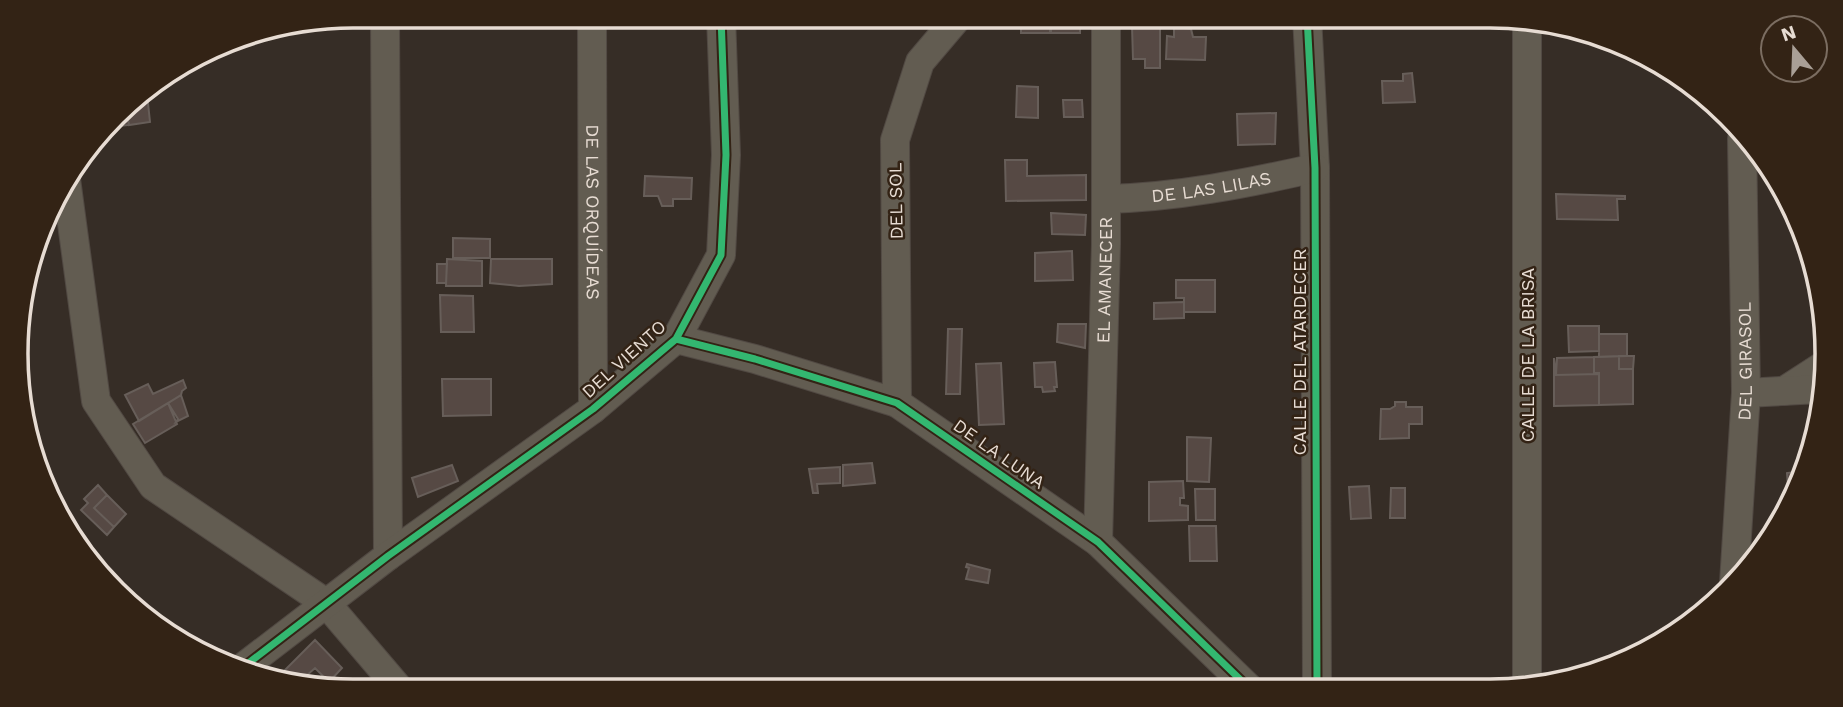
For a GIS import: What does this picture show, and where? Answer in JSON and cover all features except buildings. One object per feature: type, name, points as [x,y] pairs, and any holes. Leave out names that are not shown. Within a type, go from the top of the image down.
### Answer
[{"type":"street","points":[[385,28],[388,556]]},
{"type":"street","name":"DE LAS ORQUÍDEAS","points":[[592,28],[593,409]]},
{"type":"street","name":"DEL VIENTO","points":[[250,662],[388,556],[593,409],[676,339],[721,255],[726,155],[721,28]]},
{"type":"street","name":"DEL SOL","points":[[897,403],[895,140],[920,62],[949,28]]},
{"type":"street","name":"EL AMANECER","points":[[1098,542],[1107,199],[1106,28]]},
{"type":"street","name":"CALLE DEL ATARDECER","points":[[1308,28],[1315,168],[1317,679]]},
{"type":"street","name":"CALLE DE LA BRISA","points":[[1527,31],[1528,676]]},
{"type":"street","name":"DEL GIRASOL","points":[[1735,567],[1746,393],[1742,148]]},
{"type":"street","name":"DE LAS LILAS","points":[[1107,199],[1164,197],[1240,186],[1315,168]]},
{"type":"street","points":[[69,197],[96,401],[153,486],[326,603],[391,679]]},
{"type":"street","name":"DE LA LUNA","points":[[676,339],[897,403],[1098,542],[1240,679]]},
{"type":"street","points":[[1784,391],[1814,371]]},
{"type":"street","points":[[1746,393],[1813,389]]},
{"type":"cycle path","points":[[250,662],[388,556],[593,409],[676,339],[721,255],[726,155],[721,28]]},
{"type":"cycle path","points":[[1308,28],[1315,168],[1317,679]]},
{"type":"cycle path","points":[[676,339],[755,359],[897,403],[1098,542],[1240,679]]}]
